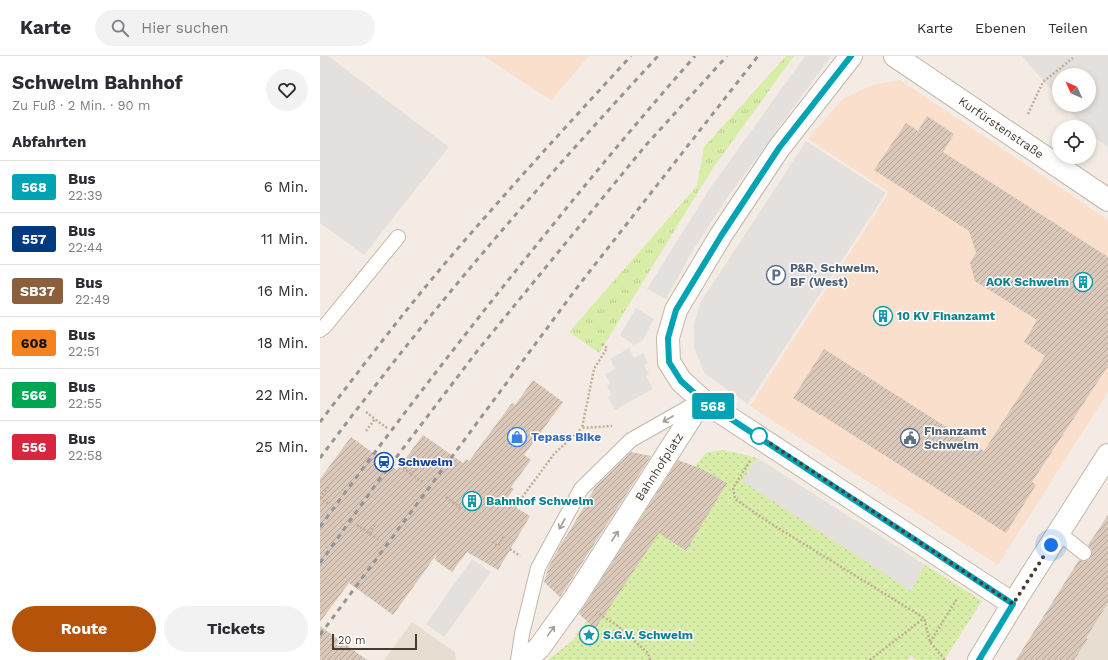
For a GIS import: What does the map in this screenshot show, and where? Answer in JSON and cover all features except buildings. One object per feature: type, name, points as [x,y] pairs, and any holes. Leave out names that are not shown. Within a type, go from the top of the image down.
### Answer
[{"type":"street","points":[[851,56],[779,148],[721,236],[676,310],[668,338],[669,362],[681,381],[702,400],[1013,604]]},
{"type":"street","name":"Kurfürstenstraße","points":[[895,56],[1108,200]]},
{"type":"street","name":"Bahnhofplatz","points":[[525,660],[539,648],[575,598],[702,400]]},
{"type":"street","points":[[979,660],[1108,455]]},
{"type":"lane","points":[[320,330],[325,326],[398,237]]},
{"type":"lane","points":[[518,660],[524,626],[538,568],[581,490],[631,440],[702,400]]},
{"type":"lane","points":[[1058,533],[1084,553]]},
{"type":"path","points":[[1016,138],[1043,82],[1073,58]]},
{"type":"path","points":[[515,507],[554,454],[582,428],[594,369],[608,348],[602,344]]},
{"type":"path","points":[[366,412],[387,428]]},
{"type":"path","points":[[366,431],[374,419]]},
{"type":"path","points":[[582,428],[617,426]]},
{"type":"path","points":[[764,440],[732,488],[735,499],[770,523],[924,618],[930,642],[945,660]]},
{"type":"path","points":[[400,465],[424,483]]},
{"type":"path","points":[[411,474],[416,469]]},
{"type":"path","points":[[328,486],[320,498],[330,505]]},
{"type":"path","points":[[446,497],[461,508],[457,512]]},
{"type":"path","points":[[369,533],[376,523]]},
{"type":"path","points":[[357,525],[380,541]]},
{"type":"path","points":[[492,542],[498,546],[504,536]]},
{"type":"path","points":[[930,642],[971,576]]},
{"type":"path","points":[[870,660],[924,618]]},
{"type":"shaded area","points":[[320,56],[328,56],[449,147],[364,255],[320,223]]},
{"type":"shaded area","points":[[484,56],[589,56],[551,100]]},
{"type":"shaded area","points":[[805,56],[831,56],[725,201],[690,255],[666,299],[647,289],[709,190]]},
{"type":"shaded area","points":[[1022,56],[1108,56],[1108,148],[1096,138],[1096,120],[1078,120],[1070,112],[1096,112],[1096,68],[1052,68],[1052,91]]},
{"type":"shaded area","points":[[900,80],[1108,220],[1108,392],[998,565],[750,406],[889,192],[808,139],[842,99],[872,85]]},
{"type":"shaded area","name":"P&R, Schwelm, BF (West)","points":[[806,141],[886,193],[748,404],[705,374],[694,348],[694,324],[700,303]]},
{"type":"shaded area","points":[[636,308],[654,319],[643,340],[634,345],[620,335]]},
{"type":"shaded area","points":[[629,348],[634,358],[643,353],[648,363],[644,365],[649,374],[646,376],[653,389],[615,410],[608,397],[611,395],[607,386],[610,383],[605,374],[615,369],[610,359]]},
{"type":"shaded area","points":[[757,458],[925,565],[911,591],[742,481]]},
{"type":"shaded area","points":[[1108,515],[1108,660],[1016,660]]},
{"type":"shaded area","points":[[472,559],[491,572],[444,637],[426,624]]},
{"type":"shaded area","points":[[412,622],[455,652],[456,660],[384,660]]},
{"type":"green space","points":[[786,56],[794,56],[713,168],[599,353],[569,332],[697,186],[704,147]]},
{"type":"green space","points":[[724,450],[757,458],[982,601],[944,660],[917,660],[911,656],[908,660],[548,660],[573,640],[692,469],[707,452]]},
{"type":"railway","points":[[320,422],[398,321],[447,261],[538,157],[631,56]]},
{"type":"railway","points":[[320,458],[358,407],[448,294],[551,174],[658,56]]},
{"type":"railway","points":[[320,527],[363,468],[498,293],[595,173],[695,56]]},
{"type":"railway","points":[[320,563],[379,480],[478,350],[646,145],[727,56]]},
{"type":"railway","points":[[320,635],[579,285],[758,56]]},
{"type":"bus line","name":"568","points":[[851,56],[779,148],[691,283],[676,310],[668,338],[669,362],[681,381],[702,400],[1013,604],[979,660]]},
{"type":"place","name":"P&R, Schwelm, BF (West)","points":[[776,275]]},
{"type":"place","name":"AOK Schwelm","points":[[1083,282]]},
{"type":"place","name":"10 KV Finanzamt","points":[[883,316]]},
{"type":"place","name":"Tepass Bike","points":[[517,437]]},
{"type":"place","name":"Finanzamt Schwelm","points":[[910,438]]},
{"type":"place","name":"Schwelm","points":[[384,462]]},
{"type":"place","name":"Bahnhof Schwelm","points":[[472,501]]},
{"type":"place","name":"S.G.V. Schwelm","points":[[589,635]]},
{"type":"route","points":[[759,436],[1013,604],[1051,545]]}]
